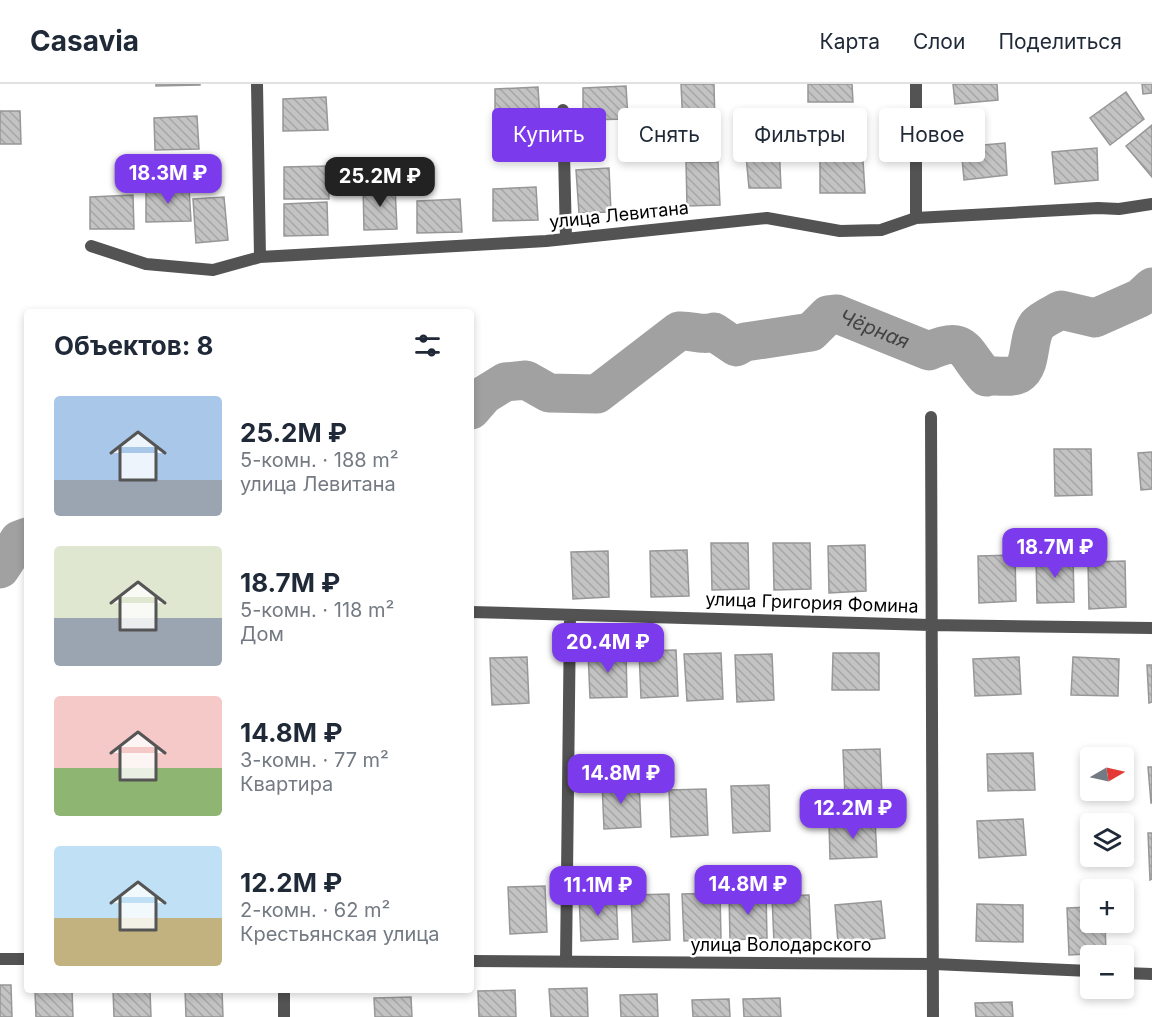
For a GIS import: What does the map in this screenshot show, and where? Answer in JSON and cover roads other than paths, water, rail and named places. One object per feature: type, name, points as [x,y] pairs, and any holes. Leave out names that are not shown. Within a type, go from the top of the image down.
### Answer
[{"type":"street","points":[[257,84],[260,257]]},
{"type":"street","points":[[916,84],[916,218]]},
{"type":"street","points":[[564,162],[566,239]]},
{"type":"street","name":"улица Левитана","points":[[91,246],[146,264],[213,270],[260,257],[566,239],[768,218],[840,231],[881,231],[916,218],[1098,208],[1119,209],[1152,204]]},
{"type":"street","points":[[932,417],[930,625],[933,1017]]},
{"type":"street","name":"улица Григория Фомина","points":[[474,612],[930,625],[1152,628]]},
{"type":"street","points":[[566,962],[570,615]]},
{"type":"street","points":[[0,959],[24,959]]},
{"type":"street","name":"улица Володарского","points":[[474,961],[934,964],[1080,971]]},
{"type":"street","points":[[1134,973],[1152,974]]},
{"type":"street","points":[[284,993],[284,1017]]},
{"type":"waterway","name":"Чёрная","points":[[474,407],[484,395],[505,382],[526,380],[549,393],[597,394],[679,331],[714,332],[736,347],[745,342],[811,332],[828,315],[837,314],[929,351],[941,346],[958,345],[968,353],[986,377],[1015,375],[1019,374],[1026,365],[1034,331],[1037,325],[1045,319],[1061,310],[1095,318],[1140,298],[1152,287]]},
{"type":"waterway","name":"Чёрная","points":[[0,569],[19,540],[24,538]]}]
